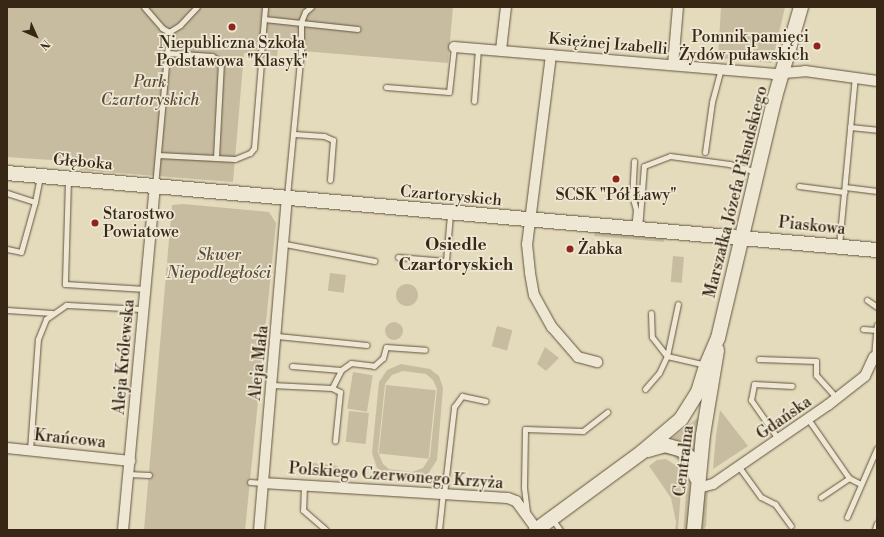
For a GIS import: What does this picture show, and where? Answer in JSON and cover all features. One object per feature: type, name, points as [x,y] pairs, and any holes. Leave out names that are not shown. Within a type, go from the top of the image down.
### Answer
[{"type":"main road","name":"Marszałka Józefa Piłsudskiego","points":[[711,396],[718,338],[800,7]]},
{"type":"main road","name":"Głęboka","points":[[7,172],[68,178],[156,180]]},
{"type":"main road","name":"Czartoryskich","points":[[156,180],[287,199],[744,237]]},
{"type":"main road","name":"Piaskowa","points":[[744,237],[877,250]]},
{"type":"main road","name":"Marszałka Józefa Piłsudskiego","points":[[536,530],[556,524],[681,419],[691,406],[698,392],[706,366],[718,338]]},
{"type":"main road","name":"Centralna","points":[[694,530],[703,435],[711,396]]},
{"type":"main road","points":[[642,452],[665,445],[682,450],[694,468],[698,488]]},
{"type":"street","points":[[501,50],[506,7]]},
{"type":"street","points":[[673,65],[678,7]]},
{"type":"street","name":"Księżnej Izabelli","points":[[454,47],[722,69],[783,73],[805,71],[877,81]]},
{"type":"street","points":[[551,55],[527,244],[534,295],[545,317],[568,348],[584,360],[597,362]]},
{"type":"street","name":"Aleja Królewska","points":[[123,530],[156,180]]},
{"type":"street","name":"Aleja Mała","points":[[259,530],[285,244],[287,199]]},
{"type":"street","name":"Gdańska","points":[[698,488],[713,484],[779,440],[837,398],[864,376],[876,355]]},
{"type":"street","name":"Krańcowa","points":[[7,448],[130,461]]},
{"type":"street","name":"Polskiego Czerwonego Krzyża","points":[[263,483],[508,498],[516,501],[527,513],[536,530]]},
{"type":"lane","points":[[144,7],[162,28],[169,32]]},
{"type":"lane","points":[[169,32],[180,25],[197,7]]},
{"type":"lane","points":[[261,54],[265,7]]},
{"type":"lane","points":[[287,199],[294,134],[301,22],[305,12],[311,7]]},
{"type":"lane","points":[[264,19],[357,29]]},
{"type":"lane","points":[[156,180],[169,32]]},
{"type":"lane","points":[[386,87],[449,92],[454,47]]},
{"type":"lane","points":[[474,101],[478,49]]},
{"type":"lane","points":[[167,53],[212,56],[221,62],[216,158]]},
{"type":"lane","points":[[158,156],[243,158],[254,148],[261,63]]},
{"type":"lane","points":[[706,152],[712,102],[722,69]]},
{"type":"lane","points":[[839,246],[855,77]]},
{"type":"lane","points":[[850,127],[877,130]]},
{"type":"lane","points":[[294,134],[324,136],[333,140],[330,180]]},
{"type":"lane","points":[[637,229],[644,166],[670,156],[729,164],[758,172]]},
{"type":"lane","points":[[634,161],[637,229]]},
{"type":"lane","points":[[7,249],[21,252],[35,202],[40,176]]},
{"type":"lane","points":[[68,178],[65,284],[145,289]]},
{"type":"lane","points":[[799,186],[877,191]]},
{"type":"lane","points":[[7,193],[35,202]]},
{"type":"lane","points":[[398,257],[446,261],[451,213]]},
{"type":"lane","points":[[285,244],[374,262]]},
{"type":"lane","points":[[867,300],[877,307]]},
{"type":"lane","points":[[645,389],[659,373],[667,356],[678,304]]},
{"type":"lane","points":[[30,450],[38,339],[46,319],[52,313],[66,305],[143,309]]},
{"type":"lane","points":[[7,310],[52,313]]},
{"type":"lane","points":[[651,312],[652,337],[667,356],[706,366]]},
{"type":"lane","points":[[876,355],[877,325]]},
{"type":"lane","points":[[862,329],[877,330]]},
{"type":"lane","points":[[277,336],[367,345]]},
{"type":"lane","points":[[332,388],[341,370],[351,364],[374,366],[383,358],[386,347],[425,350]]},
{"type":"lane","points":[[759,359],[816,361],[816,376],[837,398]]},
{"type":"lane","points":[[292,366],[341,370]]},
{"type":"lane","points":[[779,440],[751,400],[754,384],[792,386]]},
{"type":"lane","points":[[272,385],[332,388],[340,392],[335,441]]},
{"type":"lane","points":[[439,530],[454,406],[462,396],[485,401]]},
{"type":"lane","points":[[527,513],[524,487],[525,429],[583,431],[607,412]]},
{"type":"lane","points":[[808,419],[849,478],[861,484]]},
{"type":"lane","points":[[847,517],[877,448]]},
{"type":"lane","points":[[739,467],[761,497],[775,504],[791,526]]},
{"type":"lane","points":[[128,474],[149,475]]},
{"type":"lane","points":[[821,497],[849,478]]},
{"type":"lane","points":[[250,482],[263,483]]},
{"type":"lane","points":[[304,485],[303,510],[326,530]]},
{"type":"lane","points":[[874,529],[877,523]]},
{"type":"green space","name":"Park Czartoryskich","points":[[7,7],[453,7],[448,63],[278,49],[277,56],[244,53],[233,182],[80,170],[81,162],[7,157]]},
{"type":"green space","points":[[721,7],[785,7],[772,63],[718,58]]},
{"type":"green space","points":[[745,172],[749,174],[735,200],[732,198]]},
{"type":"green space","name":"Skwer Niepodległości","points":[[183,204],[269,212],[276,223],[245,530],[144,530],[172,205]]},
{"type":"green space","points":[[595,232],[665,239],[664,242],[594,236]]},
{"type":"green space","points":[[673,256],[684,257],[682,283],[671,282]]},
{"type":"green space","points":[[330,273],[346,275],[344,293],[328,291]]},
{"type":"green space","points":[[407,284],[415,287],[418,295],[415,303],[407,306],[399,303],[396,295],[399,287]]},
{"type":"green space","points":[[394,322],[400,325],[403,331],[400,337],[394,340],[388,337],[385,331],[388,325]]},
{"type":"green space","points":[[497,326],[512,330],[507,350],[492,346]]},
{"type":"green space","points":[[545,347],[559,358],[546,371],[537,364]]},
{"type":"green space","points":[[401,364],[430,369],[439,376],[443,388],[437,460],[428,474],[414,478],[385,474],[377,468],[372,453],[379,382],[387,370]],"holes":[[[403,371],[426,374],[433,380],[437,389],[430,457],[423,468],[412,472],[389,469],[383,464],[378,452],[385,384],[392,375]]]},
{"type":"green space","points":[[353,372],[373,375],[367,412],[347,409]]},
{"type":"green space","points":[[386,385],[436,390],[429,459],[379,454]]},
{"type":"green space","points":[[720,410],[748,446],[713,469],[716,435]]},
{"type":"green space","points":[[349,411],[369,413],[366,444],[346,442]]},
{"type":"green space","points":[[700,416],[695,454],[672,438]]},
{"type":"green space","points":[[658,451],[679,453],[691,473],[686,473],[683,466],[673,456],[660,454]]},
{"type":"green space","points":[[666,459],[677,466],[682,476],[678,530],[675,530],[676,522],[671,498],[649,466],[657,460]]},
{"type":"green space","points":[[313,463],[338,466],[340,476],[311,474]]},
{"type":"green space","points":[[687,478],[691,478],[687,530],[683,530]]},
{"type":"green space","points":[[708,491],[706,526],[704,530],[701,530],[704,494]]},
{"type":"place","name":"Niepubliczna Szkoła Podstawowa \"Klasyk\"","points":[[232,27]]},
{"type":"place","name":"Pomnik pamięci Żydów puławskich","points":[[817,46]]},
{"type":"place","name":"SCSK \"Pół Ławy\"","points":[[616,179]]},
{"type":"place","name":"Starostwo Powiatowe","points":[[95,223]]},
{"type":"place","name":"Żabka","points":[[570,249]]},
{"type":"district","name":"Osiedle Czartoryskich","points":[[456,256]]}]
